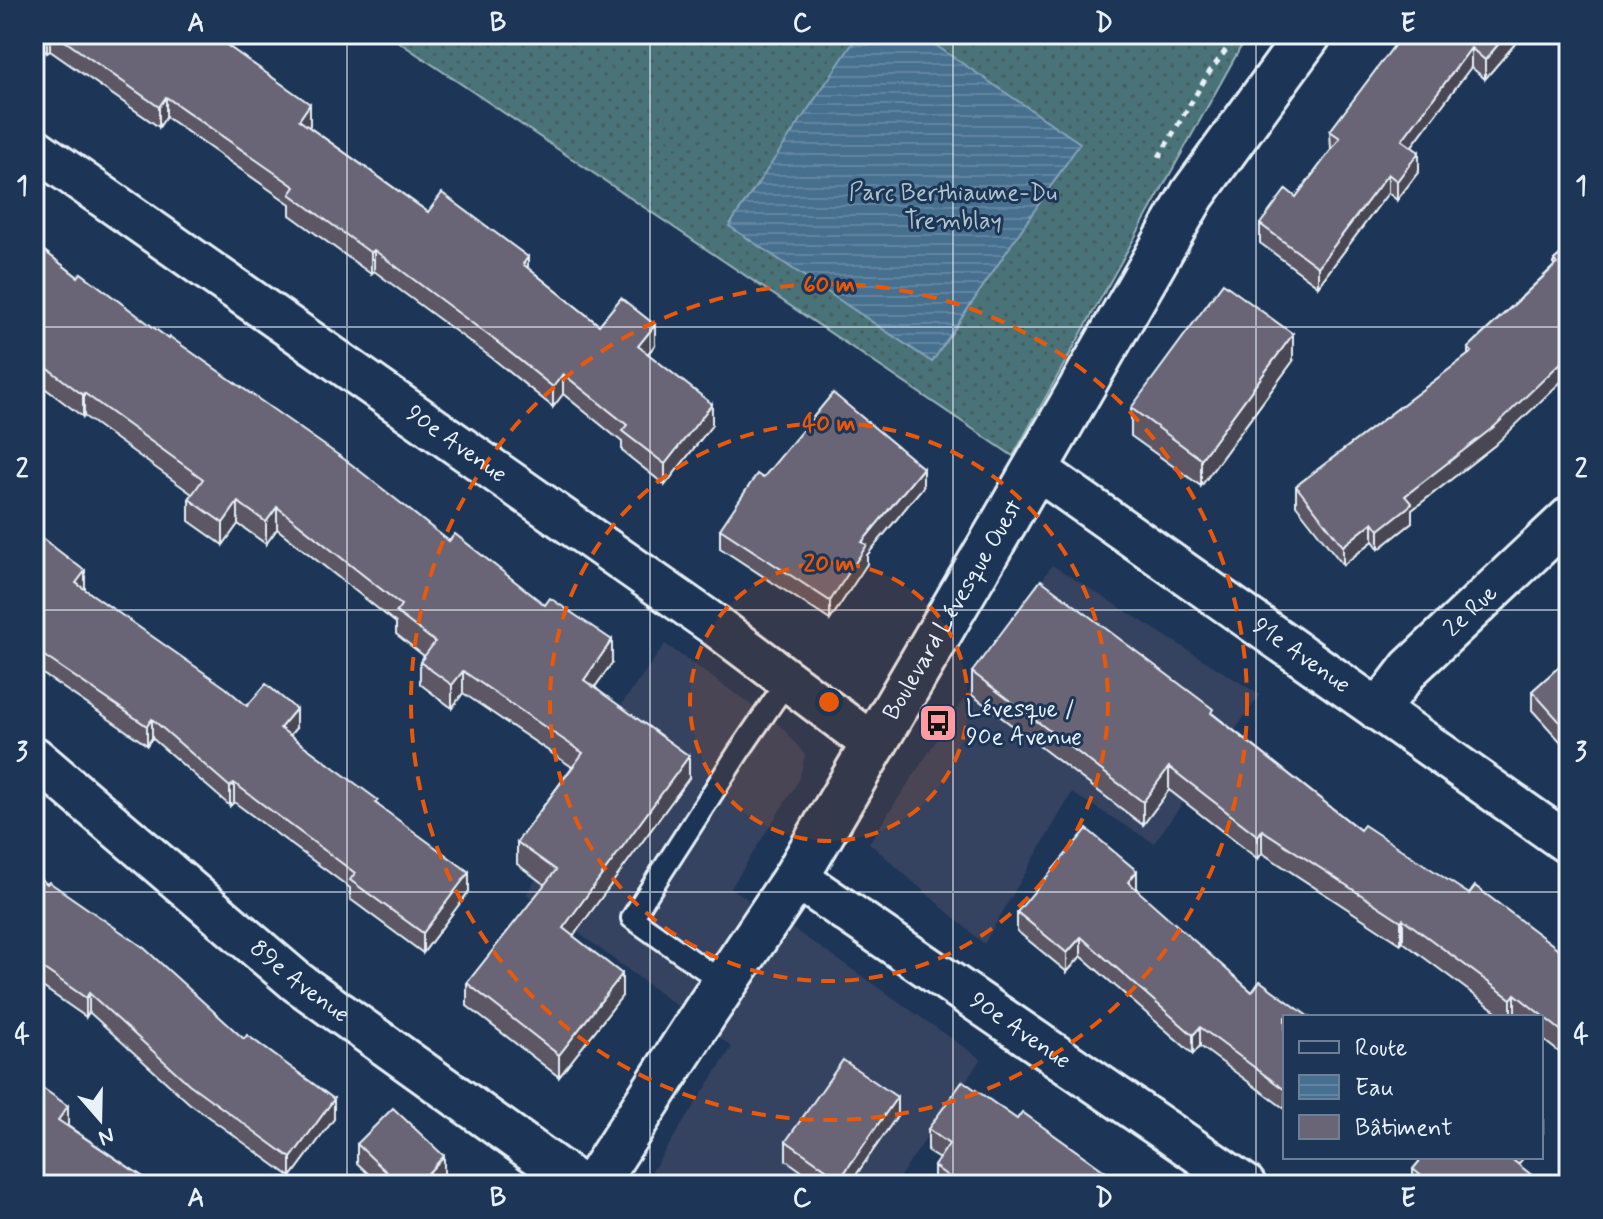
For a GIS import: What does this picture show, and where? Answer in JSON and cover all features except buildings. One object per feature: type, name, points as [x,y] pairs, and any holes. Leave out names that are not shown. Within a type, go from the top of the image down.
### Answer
[{"type":"street","name":"Boulevard Lévesque Ouest","points":[[594,1185],[796,877],[1193,194],[1309,34]]},
{"type":"street","name":"90e Avenue","points":[[34,148],[700,615],[874,745]]},
{"type":"street","name":"91e Avenue","points":[[1035,468],[1569,844]]},
{"type":"street","name":"2e Rue","points":[[1378,710],[1410,668],[1569,518]]},
{"type":"street","name":"89e Avenue","points":[[34,757],[297,982],[580,1185]]},
{"type":"street","name":"90e Avenue","points":[[796,877],[1245,1185]]},
{"type":"lane","points":[[725,984],[632,918],[788,680]]},
{"type":"shaded area","points":[[1052,565],[1260,695],[1154,843],[1072,793],[984,944],[869,843]]},
{"type":"shaded area","points":[[665,644],[782,727],[805,755],[799,780],[731,888],[981,1059],[894,1185],[643,1185],[732,1047],[526,894],[543,868],[520,846]]},
{"type":"green space","name":"Parc Berthiaume-Du Tremblay","points":[[387,34],[1248,34],[1013,456]]},
{"type":"water","points":[[859,34],[919,34],[1080,143],[932,362],[729,226]]},
{"type":"place","name":"Lévesque / 90e Avenue","points":[[938,723]]}]
